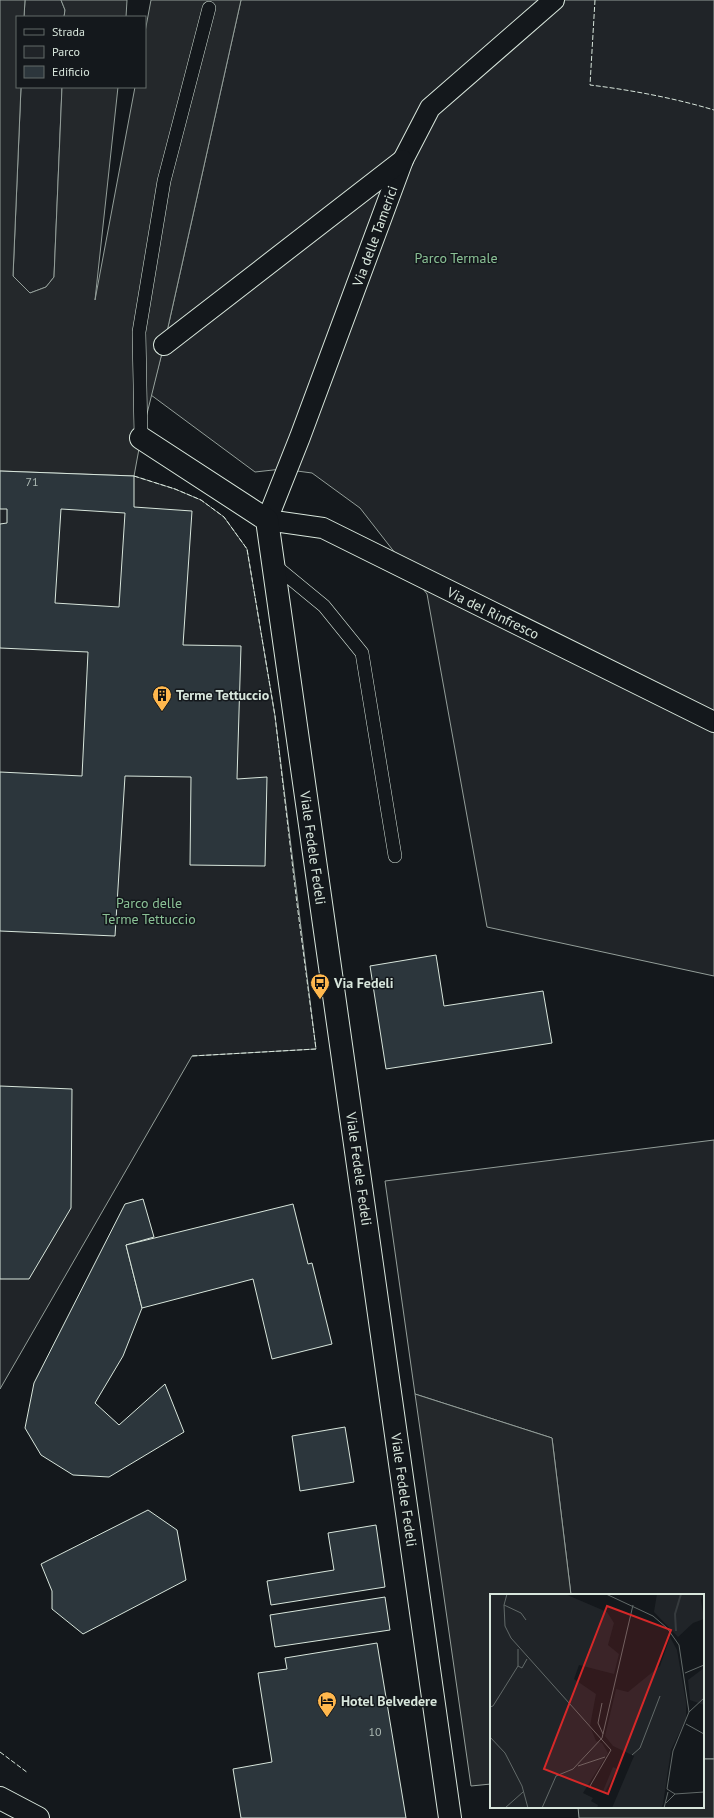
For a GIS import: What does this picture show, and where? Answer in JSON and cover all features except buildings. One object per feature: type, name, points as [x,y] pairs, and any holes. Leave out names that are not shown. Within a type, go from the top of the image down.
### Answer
[{"type":"street","name":"Via delle Tamerici","points":[[267,520],[300,437],[403,160],[430,108],[554,0]]},
{"type":"street","points":[[164,345],[403,160]]},
{"type":"street","points":[[141,438],[267,520]]},
{"type":"street","name":"Viale Fedele Fedeli","points":[[267,520],[450,1818]]},
{"type":"street","name":"Via del Rinfresco","points":[[267,520],[323,528],[714,722]]},
{"type":"street","points":[[0,1798],[38,1818]]},
{"type":"lane","points":[[141,438],[138,332],[164,181],[210,8]]},
{"type":"lane","points":[[273,564],[324,606],[362,653],[395,856]]},
{"type":"green space","points":[[25,0],[61,0],[65,10],[64,16],[24,16]]},
{"type":"green space","name":"Parco Termale","points":[[241,0],[714,0],[714,976],[487,927],[427,594],[360,508],[312,473],[282,469],[255,472],[151,395],[164,345]]},
{"type":"green space","points":[[21,88],[62,88],[54,277],[46,287],[30,293],[13,277]]},
{"type":"green space","name":"Parco delle Terme Tettuccio","points":[[0,472],[134,476],[175,489],[201,500],[224,517],[247,549],[275,716],[316,1049],[192,1056],[0,1389]]},
{"type":"green space","points":[[714,1140],[714,1759],[704,1759],[704,1594],[571,1594],[552,1438],[415,1394],[385,1181]]},
{"type":"shaded area","points":[[0,0],[25,0],[24,16],[16,16],[16,88],[21,88],[13,276],[30,293],[46,287],[54,277],[62,88],[118,88],[95,300],[135,88],[146,88],[146,27],[151,0],[241,0],[164,345],[141,438],[134,476],[0,471]]},
{"type":"shaded area","points":[[61,0],[127,0],[126,16],[64,16],[65,10]]},
{"type":"shaded area","points":[[415,1394],[552,1438],[571,1594],[490,1594],[490,1784],[471,1786]]},
{"type":"shaded area","points":[[704,1759],[714,1759],[714,1818],[579,1818],[578,1808],[704,1808]]},
{"type":"fence","points":[[595,0],[590,85],[652,95],[714,110]]},
{"type":"fence","points":[[134,476],[175,489],[201,500],[224,517],[247,549],[275,716],[316,1049],[192,1056]]},
{"type":"fence","points":[[0,1752],[28,1773]]},
{"type":"place","name":"Terme Tettuccio","points":[[162,712]]},
{"type":"place","name":"Via Fedeli","points":[[320,1000]]},
{"type":"place","name":"Hotel Belvedere","points":[[327,1718]]}]
